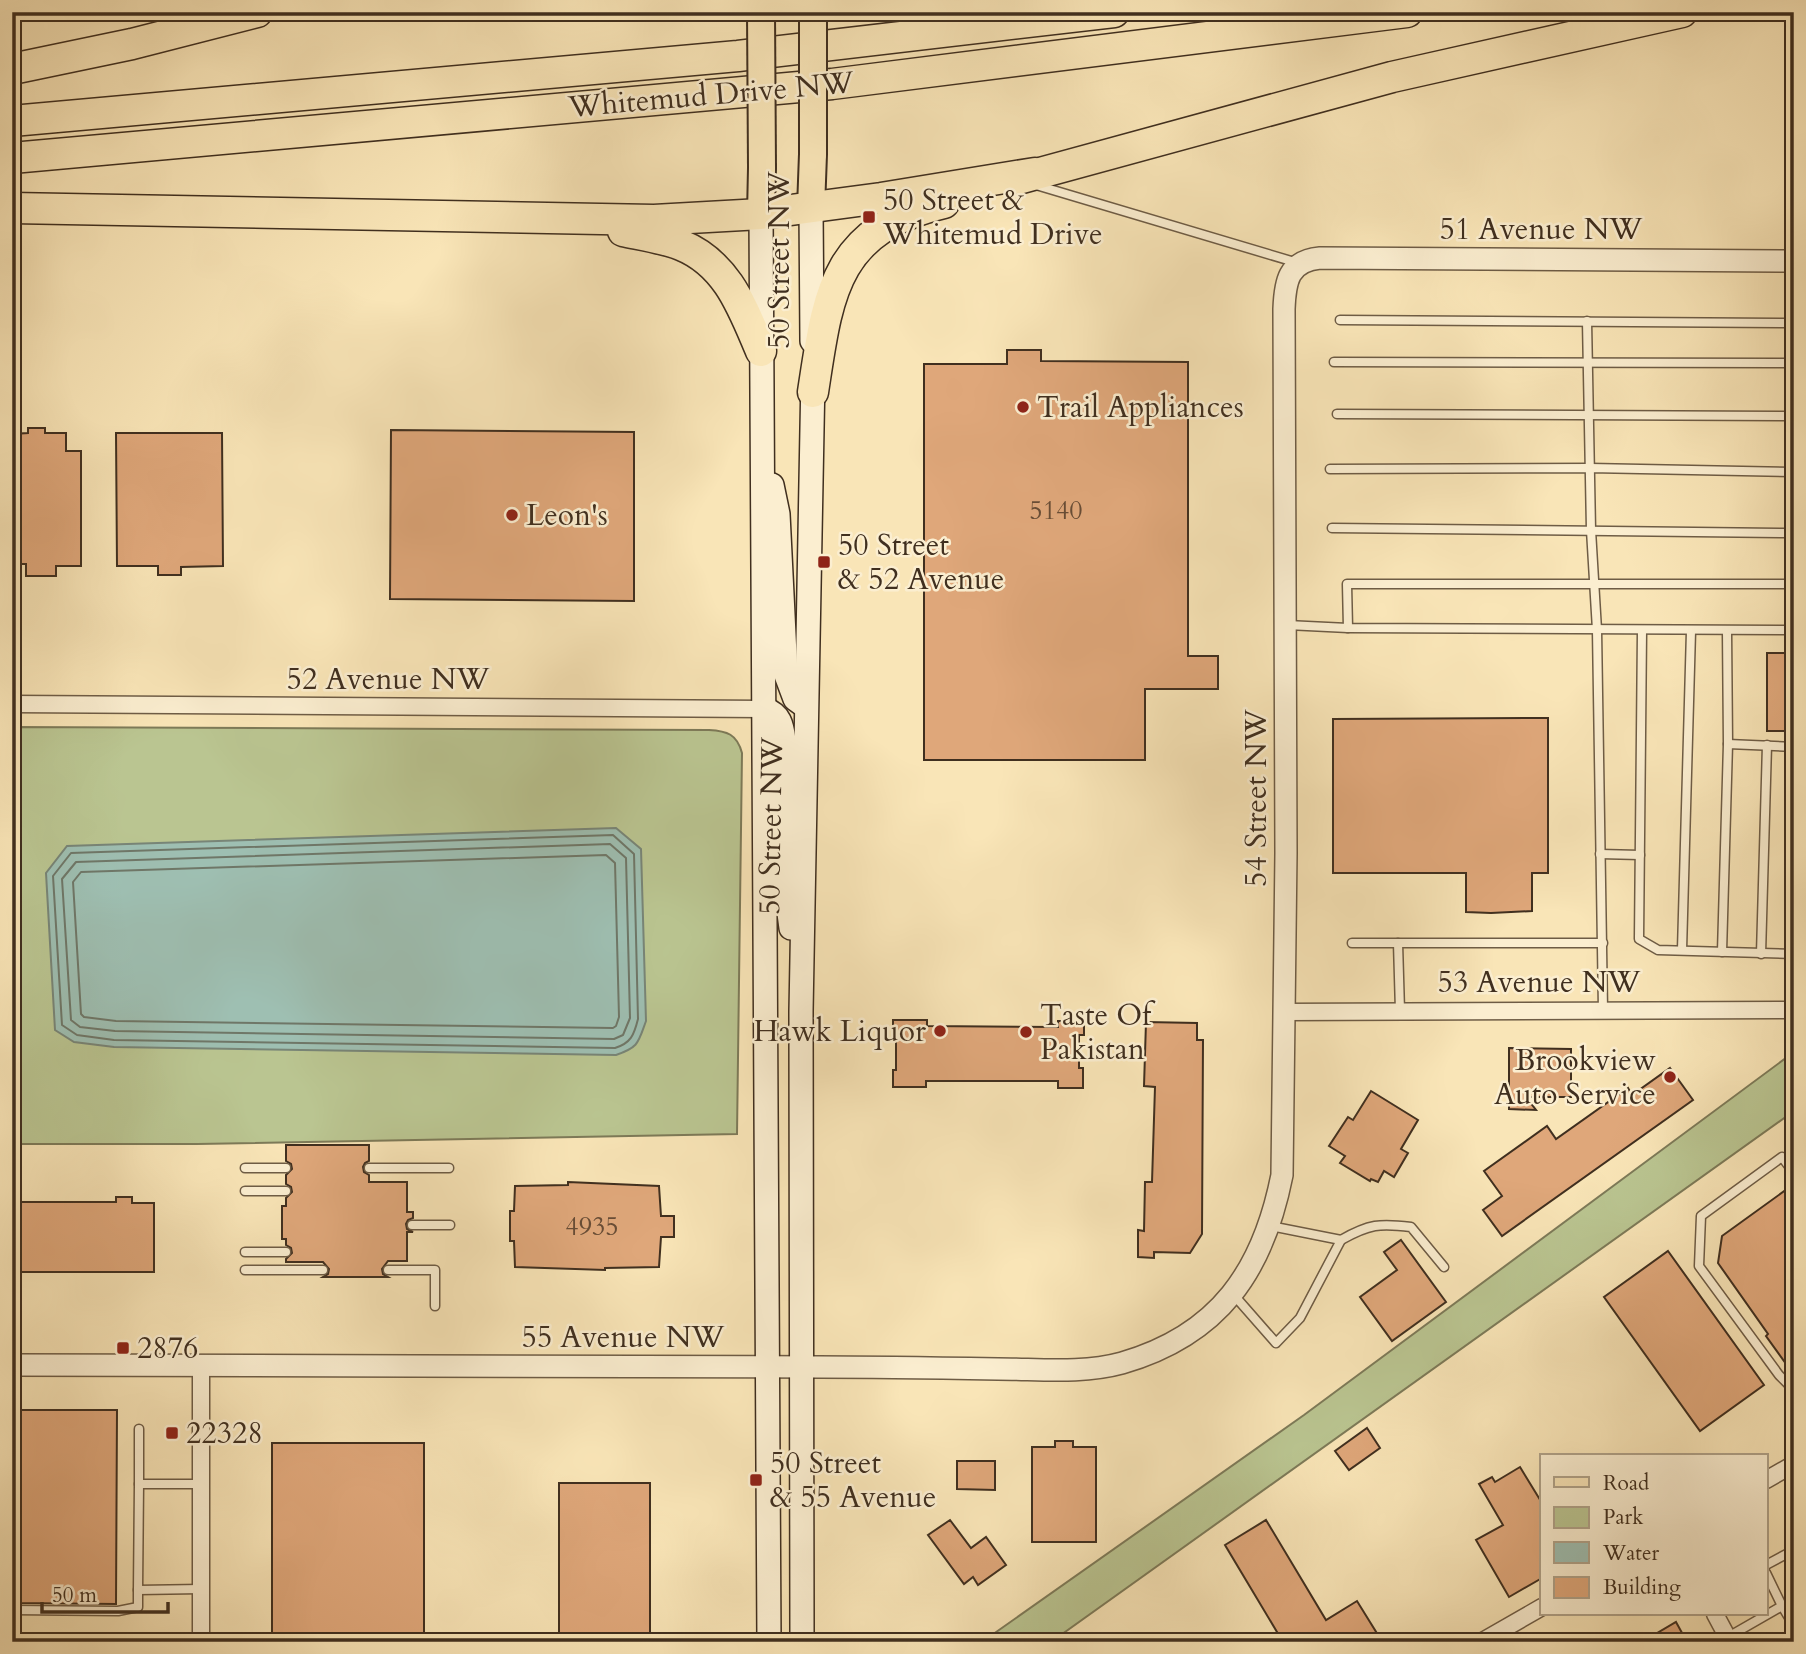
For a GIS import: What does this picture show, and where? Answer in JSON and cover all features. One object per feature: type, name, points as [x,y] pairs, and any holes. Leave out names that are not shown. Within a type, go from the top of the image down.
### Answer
[{"type":"highway","points":[[12,69],[132,44],[257,12]]},
{"type":"highway","name":"Whitemud Drive NW","points":[[12,121],[738,56],[1114,12]]},
{"type":"highway","name":"Whitemud Drive NW","points":[[12,158],[832,84],[1407,12]]},
{"type":"highway","points":[[813,392],[824,315],[843,267],[880,229],[908,214],[1025,176],[1392,77],[1682,12]]},
{"type":"highway","points":[[12,208],[654,220],[761,214],[1025,176]]},
{"type":"highway","points":[[575,220],[681,245],[705,258],[727,278],[761,351]]},
{"type":"main road","name":"50 Street NW","points":[[761,12],[769,1642]]},
{"type":"main road","name":"50 Street NW","points":[[802,1642],[801,1011],[813,392],[813,12]]},
{"type":"main road","points":[[762,444],[778,514],[786,675],[795,699],[806,707]]},
{"type":"main road","points":[[764,709],[774,712],[781,722],[784,740],[787,899],[801,1011]]},
{"type":"street","name":"51 Avenue NW","points":[[1296,267],[1311,259],[1320,258],[1794,261]]},
{"type":"street","name":"54 Street NW","points":[[1219,1311],[1233,1294],[1270,1226],[1282,1175],[1287,625],[1284,309],[1286,283],[1296,267]]},
{"type":"street","name":"52 Avenue NW","points":[[12,704],[764,709]]},
{"type":"street","name":"53 Avenue NW","points":[[1285,1012],[1794,1010]]},
{"type":"street","name":"55 Avenue NW","points":[[12,1365],[1078,1370],[1122,1363],[1192,1332],[1219,1311]]},
{"type":"street","points":[[201,1366],[201,1642]]},
{"type":"street","points":[[1768,1479],[1794,1464]]},
{"type":"street","points":[[1481,1642],[1540,1608]]},
{"type":"street","points":[[1716,1616],[1729,1639]]},
{"type":"lane","points":[[1025,176],[1296,267]]},
{"type":"lane","points":[[1340,320],[1794,323]]},
{"type":"lane","points":[[1587,321],[1591,530],[1597,630],[1604,1010]]},
{"type":"lane","points":[[1334,362],[1794,363]]},
{"type":"lane","points":[[1337,414],[1794,416]]},
{"type":"lane","points":[[1330,470],[1590,468],[1794,472]]},
{"type":"lane","points":[[1332,528],[1789,533]]},
{"type":"lane","points":[[1348,628],[1347,583],[1794,584]]},
{"type":"lane","points":[[1287,625],[1642,631],[1787,630]]},
{"type":"lane","points":[[1642,631],[1639,939],[1658,950],[1794,954]]},
{"type":"lane","points":[[1682,950],[1691,631]]},
{"type":"lane","points":[[1722,952],[1728,744],[1727,631]]},
{"type":"lane","points":[[1728,744],[1794,747]]},
{"type":"lane","points":[[1761,954],[1767,745]]},
{"type":"lane","points":[[1600,854],[1640,855]]},
{"type":"lane","points":[[1352,943],[1603,943]]},
{"type":"lane","points":[[1398,943],[1399,1011]]},
{"type":"lane","points":[[1794,1173],[1782,1157],[1701,1216],[1699,1266],[1779,1375],[1794,1390]]},
{"type":"lane","points":[[245,1168],[286,1168]]},
{"type":"lane","points":[[369,1168],[449,1168]]},
{"type":"lane","points":[[245,1191],[286,1191]]},
{"type":"lane","points":[[1233,1294],[1276,1343],[1300,1318],[1341,1240],[1363,1227],[1381,1223],[1411,1227],[1444,1267]]},
{"type":"lane","points":[[412,1225],[450,1226]]},
{"type":"lane","points":[[1270,1226],[1341,1240]]},
{"type":"lane","points":[[245,1252],[286,1252]]},
{"type":"lane","points":[[245,1270],[323,1270]]},
{"type":"lane","points":[[388,1270],[435,1270],[435,1306]]},
{"type":"lane","points":[[12,1610],[118,1611],[138,1607],[139,1429]]},
{"type":"lane","points":[[139,1484],[201,1484]]},
{"type":"lane","points":[[1768,1564],[1794,1550]]},
{"type":"lane","points":[[1768,1577],[1794,1626]]},
{"type":"lane","points":[[138,1590],[201,1589]]},
{"type":"lane","points":[[1768,1615],[1782,1606]]},
{"type":"lane","points":[[1729,1639],[1766,1616]]},
{"type":"green space","points":[[12,727],[709,730],[730,735],[742,753],[737,1134],[197,1144],[12,1144]]},
{"type":"green space","points":[[1794,1052],[1794,1111],[1051,1642],[982,1642],[1304,1415]]},
{"type":"water","points":[[616,828],[641,849],[646,1021],[637,1043],[616,1055],[114,1047],[74,1042],[55,1030],[46,873],[67,846]]},
{"type":"building","points":[[1007,350],[1041,350],[1041,361],[1188,362],[1188,656],[1218,656],[1218,689],[1145,689],[1145,760],[924,760],[924,364],[1007,364]]},
{"type":"building","points":[[28,428],[45,428],[45,433],[66,433],[66,451],[81,451],[81,566],[56,566],[56,576],[26,576],[26,564],[12,564],[12,434],[28,433]]},
{"type":"building","name":"Leon's","points":[[391,430],[634,432],[634,601],[390,599]]},
{"type":"building","points":[[116,433],[222,433],[223,566],[181,567],[181,575],[158,575],[158,566],[117,566]]},
{"type":"building","points":[[1767,653],[1794,653],[1794,731],[1767,731]]},
{"type":"building","points":[[1548,718],[1548,873],[1532,873],[1532,911],[1466,912],[1466,873],[1333,873],[1333,719]]},
{"type":"building","points":[[893,1020],[927,1020],[927,1026],[1058,1027],[1058,1021],[1084,1021],[1084,1035],[1079,1035],[1079,1068],[1083,1068],[1083,1088],[1058,1088],[1058,1081],[926,1081],[926,1087],[893,1087],[896,1039],[893,1039]]},
{"type":"building","points":[[1146,1022],[1197,1023],[1197,1040],[1203,1040],[1202,1234],[1190,1253],[1154,1252],[1154,1258],[1138,1257],[1138,1230],[1144,1231],[1145,1182],[1152,1182],[1155,1087],[1144,1086]]},
{"type":"building","points":[[1509,1048],[1571,1049],[1571,1097],[1526,1097],[1536,1110],[1509,1109]]},
{"type":"building","points":[[1670,1068],[1693,1100],[1502,1236],[1483,1210],[1502,1196],[1484,1171],[1547,1126],[1556,1139],[1628,1088],[1632,1095]]},
{"type":"building","points":[[1371,1091],[1418,1120],[1401,1149],[1408,1153],[1394,1177],[1384,1171],[1378,1182],[1371,1179],[1370,1181],[1340,1163],[1345,1156],[1329,1146],[1348,1117],[1353,1120]]},
{"type":"building","points":[[286,1145],[369,1145],[369,1161],[363,1167],[364,1172],[369,1175],[369,1182],[407,1182],[407,1212],[413,1212],[413,1218],[406,1224],[407,1229],[413,1232],[407,1232],[407,1261],[388,1261],[382,1269],[383,1274],[388,1277],[323,1277],[328,1274],[329,1269],[323,1262],[286,1262],[292,1253],[291,1248],[286,1245],[286,1239],[282,1239],[282,1206],[286,1206],[286,1198],[292,1192],[291,1187],[286,1184],[286,1175],[292,1169],[291,1164],[286,1161]]},
{"type":"building","points":[[568,1182],[659,1186],[661,1216],[674,1216],[674,1237],[661,1237],[659,1267],[605,1270],[515,1267],[514,1241],[510,1241],[510,1211],[514,1211],[515,1186],[568,1185]]},
{"type":"building","points":[[1794,1184],[1794,1375],[1718,1263],[1722,1236]]},
{"type":"building","points":[[116,1197],[132,1197],[132,1203],[154,1203],[154,1272],[12,1272],[12,1202],[116,1202]]},
{"type":"building","points":[[1401,1240],[1446,1302],[1392,1341],[1360,1297],[1397,1270],[1384,1252]]},
{"type":"building","points":[[1668,1251],[1764,1385],[1700,1431],[1604,1297]]},
{"type":"building","points":[[12,1410],[117,1410],[116,1604],[12,1603]]},
{"type":"building","points":[[1367,1428],[1380,1448],[1349,1470],[1335,1451]]},
{"type":"building","points":[[1055,1441],[1073,1441],[1073,1447],[1096,1447],[1096,1542],[1032,1542],[1032,1447],[1055,1447]]},
{"type":"building","points":[[272,1443],[424,1443],[424,1642],[272,1642]]},
{"type":"building","points":[[957,1461],[995,1461],[995,1490],[957,1489]]},
{"type":"building","points":[[1520,1467],[1540,1500],[1540,1579],[1509,1597],[1476,1540],[1503,1525],[1479,1484],[1492,1477],[1495,1482]]},
{"type":"building","points":[[559,1483],[650,1483],[650,1642],[559,1642]]},
{"type":"building","points":[[950,1520],[971,1548],[986,1537],[1006,1565],[978,1585],[973,1577],[964,1584],[928,1535]]},
{"type":"building","points":[[1266,1520],[1326,1620],[1357,1601],[1378,1635],[1366,1642],[1283,1642],[1225,1545]]},
{"type":"building","points":[[1676,1622],[1687,1642],[1642,1642]]},
{"type":"place","name":"50 Street & Whitemud Drive","points":[[869,217]]},
{"type":"place","name":"Trail Appliances","points":[[1023,407]]},
{"type":"place","name":"Leon's","points":[[512,515]]},
{"type":"place","name":"50 Street & 52 Avenue","points":[[824,562]]},
{"type":"place","name":"Hawk Liquor","points":[[940,1031]]},
{"type":"place","name":"Taste Of Pakistan","points":[[1026,1032]]},
{"type":"place","name":"Brookview Auto Service","points":[[1670,1077]]},
{"type":"place","name":"2876","points":[[123,1348]]},
{"type":"place","name":"22328","points":[[172,1433]]},
{"type":"place","name":"50 Street & 55 Avenue","points":[[756,1480]]}]
